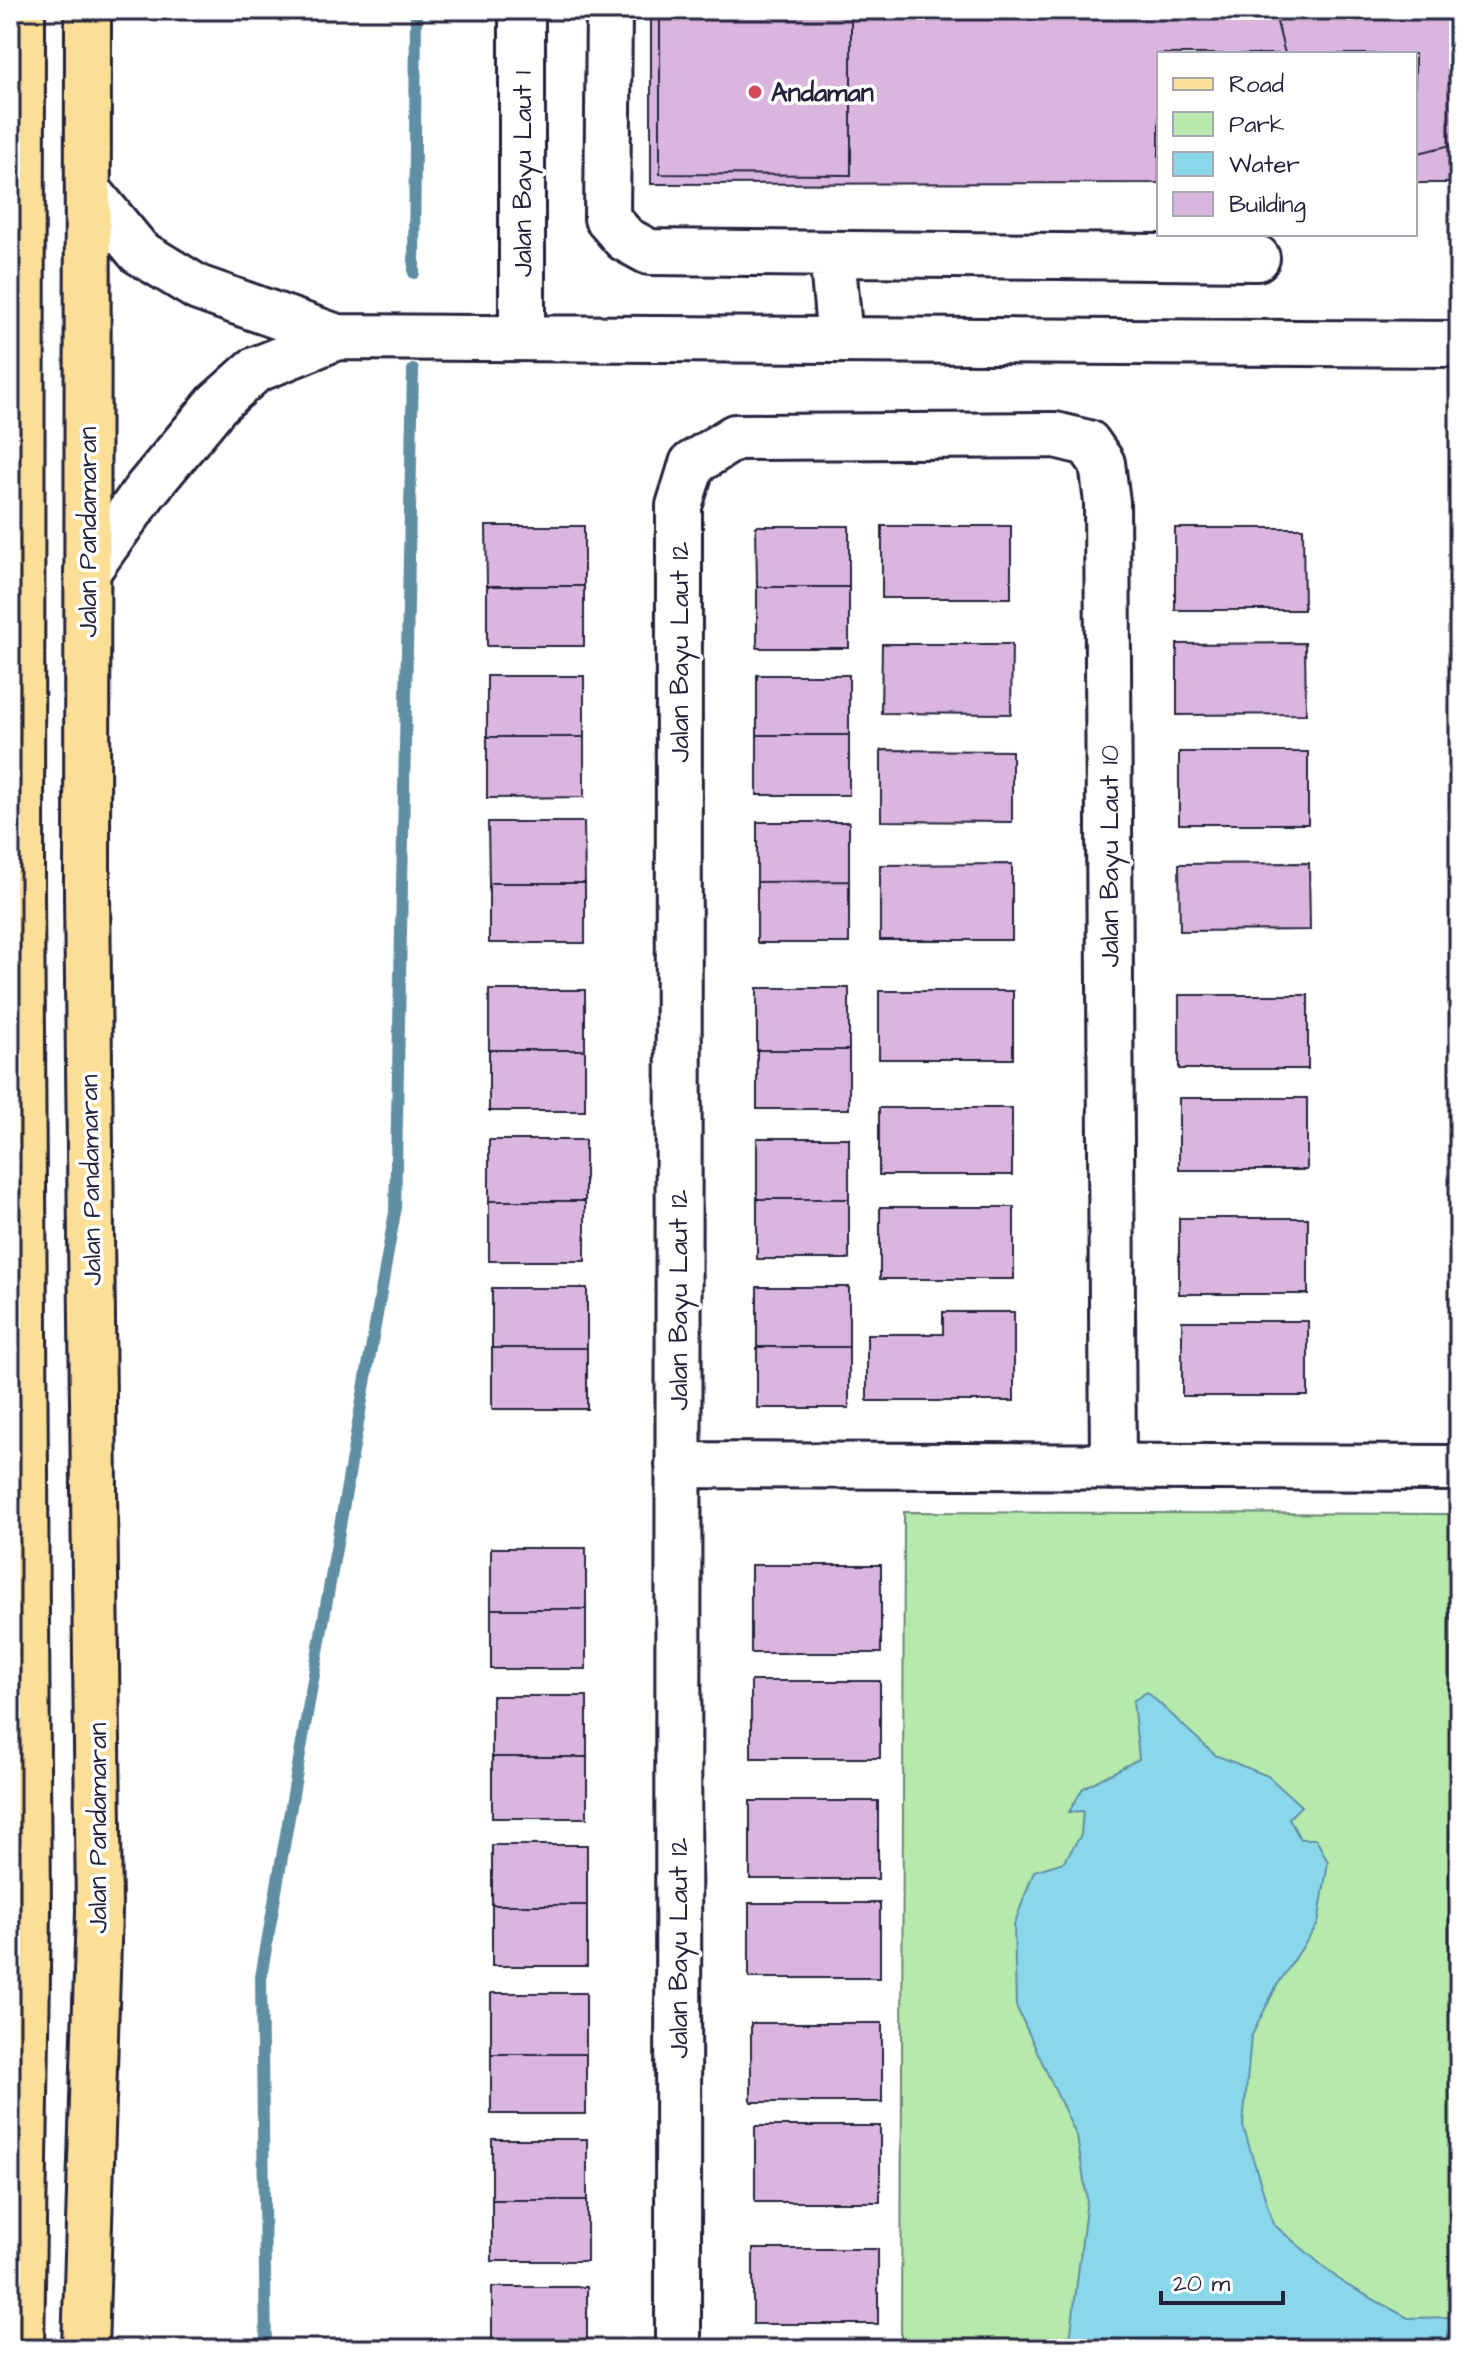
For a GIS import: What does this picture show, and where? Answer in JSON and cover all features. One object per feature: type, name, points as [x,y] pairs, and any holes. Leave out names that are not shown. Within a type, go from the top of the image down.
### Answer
[{"type":"main road","points":[[21,2349],[28,1909],[21,893],[22,10]]},
{"type":"main road","name":"Jalan Pandamaran","points":[[85,2349],[99,1911],[87,895],[88,10]]},
{"type":"street","name":"Jalan Bayu Laut 1","points":[[522,10],[522,338]]},
{"type":"street","points":[[609,10],[607,218],[625,239],[649,252],[1257,258]]},
{"type":"street","points":[[88,190],[139,252],[198,288],[337,337],[1459,344]]},
{"type":"street","points":[[832,254],[840,340]]},
{"type":"street","points":[[87,572],[145,491],[217,404],[255,370],[337,337]]},
{"type":"street","name":"Jalan Bayu Laut 10","points":[[896,436],[1055,435],[1088,443],[1102,463],[1107,518],[1113,1467]]},
{"type":"street","name":"Jalan Bayu Laut 12","points":[[678,2349],[679,506],[692,464],[735,437],[896,436]]},
{"type":"street","points":[[678,1465],[1459,1468]]},
{"type":"green space","points":[[904,1512],[1451,1514],[1449,2009],[1459,2010],[1459,2349],[901,2349]]},
{"type":"water","points":[[1147,1692],[1215,1755],[1268,1776],[1301,1806],[1289,1818],[1300,1839],[1316,1839],[1328,1862],[1318,1924],[1276,1987],[1251,2037],[1243,2126],[1273,2224],[1343,2283],[1408,2318],[1455,2317],[1456,2349],[1069,2349],[1087,2199],[1077,2137],[1016,2006],[1014,1925],[1034,1871],[1064,1862],[1081,1835],[1083,1811],[1069,1812],[1083,1788],[1139,1759],[1133,1701]]},
{"type":"building","points":[[651,10],[1459,10],[1459,183],[1417,183],[1417,52],[1157,52],[1157,183],[651,184]]},
{"type":"building","name":"Andaman","points":[[660,10],[851,10],[851,175],[660,174]]},
{"type":"building","points":[[1274,10],[1459,10],[1459,143],[1417,154],[1417,52],[1284,52]]},
{"type":"building","points":[[486,526],[584,526],[584,586],[487,586]]},
{"type":"building","points":[[756,526],[849,526],[849,587],[757,587]]},
{"type":"building","points":[[882,526],[1011,526],[1011,598],[882,598]]},
{"type":"building","points":[[1175,528],[1303,528],[1304,610],[1175,610]]},
{"type":"building","points":[[487,586],[584,586],[584,646],[487,646]]},
{"type":"building","points":[[757,587],[849,587],[849,648],[757,648]]},
{"type":"building","points":[[1305,643],[1306,714],[1177,715],[1177,644]]},
{"type":"building","points":[[882,644],[1012,644],[1011,714],[881,713]]},
{"type":"building","points":[[757,675],[849,675],[849,735],[757,735]]},
{"type":"building","points":[[487,676],[584,676],[584,737],[487,737]]},
{"type":"building","points":[[757,735],[849,735],[849,795],[757,795]]},
{"type":"building","points":[[487,737],[584,737],[584,797],[487,798]]},
{"type":"building","points":[[881,750],[1012,751],[1012,822],[881,821]]},
{"type":"building","points":[[1179,752],[1308,752],[1308,824],[1179,824]]},
{"type":"building","points":[[488,822],[584,822],[585,883],[489,883]]},
{"type":"building","points":[[757,822],[849,822],[849,881],[757,882]]},
{"type":"building","points":[[1309,863],[1310,930],[1180,931],[1179,864]]},
{"type":"building","points":[[1012,864],[1012,940],[880,940],[880,865]]},
{"type":"building","points":[[849,881],[849,943],[757,943],[757,882]]},
{"type":"building","points":[[489,883],[585,883],[585,943],[489,943]]},
{"type":"building","points":[[757,988],[849,988],[849,1050],[757,1050]]},
{"type":"building","points":[[489,990],[585,990],[585,1050],[489,1050]]},
{"type":"building","points":[[879,991],[1013,991],[1013,1059],[879,1059]]},
{"type":"building","points":[[1179,995],[1308,995],[1308,1069],[1179,1069]]},
{"type":"building","points":[[489,1050],[585,1050],[585,1111],[489,1111]]},
{"type":"building","points":[[757,1050],[849,1050],[849,1109],[757,1109]]},
{"type":"building","points":[[1179,1098],[1307,1098],[1307,1170],[1179,1170]]},
{"type":"building","points":[[879,1108],[1012,1108],[1012,1175],[879,1175]]},
{"type":"building","points":[[757,1138],[849,1138],[849,1199],[757,1199]]},
{"type":"building","points":[[489,1140],[585,1140],[585,1201],[489,1201]]},
{"type":"building","points":[[757,1199],[849,1199],[849,1259],[757,1259]]},
{"type":"building","points":[[489,1201],[585,1201],[585,1261],[489,1261]]},
{"type":"building","points":[[880,1207],[1014,1207],[1014,1279],[880,1279]]},
{"type":"building","points":[[1179,1218],[1308,1218],[1308,1294],[1179,1294]]},
{"type":"building","points":[[757,1287],[849,1287],[849,1347],[757,1347]]},
{"type":"building","points":[[492,1288],[587,1288],[587,1348],[492,1348]]},
{"type":"building","points":[[943,1312],[1014,1312],[1014,1401],[867,1401],[867,1334],[943,1334]]},
{"type":"building","points":[[1182,1321],[1308,1321],[1308,1396],[1182,1396]]},
{"type":"building","points":[[757,1347],[849,1347],[849,1408],[757,1408]]},
{"type":"building","points":[[492,1348],[587,1348],[587,1409],[492,1409]]},
{"type":"building","points":[[491,1548],[586,1548],[586,1609],[491,1609]]},
{"type":"building","points":[[751,1565],[881,1565],[881,1653],[751,1653]]},
{"type":"building","points":[[491,1609],[586,1609],[586,1669],[491,1669]]},
{"type":"building","points":[[751,1681],[880,1681],[880,1758],[751,1758]]},
{"type":"building","points":[[492,1696],[587,1696],[587,1757],[492,1757]]},
{"type":"building","points":[[492,1757],[587,1757],[587,1818],[492,1818]]},
{"type":"building","points":[[750,1801],[878,1801],[878,1879],[750,1879]]},
{"type":"building","points":[[492,1845],[587,1845],[587,1905],[492,1905]]},
{"type":"building","points":[[749,1903],[880,1903],[880,1978],[749,1978]]},
{"type":"building","points":[[492,1905],[587,1905],[587,1966],[492,1966]]},
{"type":"building","points":[[491,1993],[586,1993],[586,2054],[491,2054]]},
{"type":"building","points":[[751,2023],[882,2023],[882,2102],[751,2102]]},
{"type":"building","points":[[491,2054],[586,2054],[586,2114],[491,2114]]},
{"type":"building","points":[[755,2126],[880,2126],[880,2202],[755,2202]]},
{"type":"building","points":[[492,2139],[587,2139],[587,2200],[492,2200]]},
{"type":"building","points":[[492,2200],[587,2200],[587,2261],[492,2261]]},
{"type":"building","points":[[753,2249],[878,2249],[878,2324],[753,2324]]},
{"type":"building","points":[[492,2287],[587,2287],[587,2348],[492,2348]]},
{"type":"building","points":[[587,2348],[587,2349],[492,2349]]},
{"type":"waterway","points":[[414,273],[416,10]]},
{"type":"waterway","points":[[266,2349],[261,1977],[395,1212],[413,370]]},
{"type":"place","name":"Andaman","points":[[755,92]]}]
